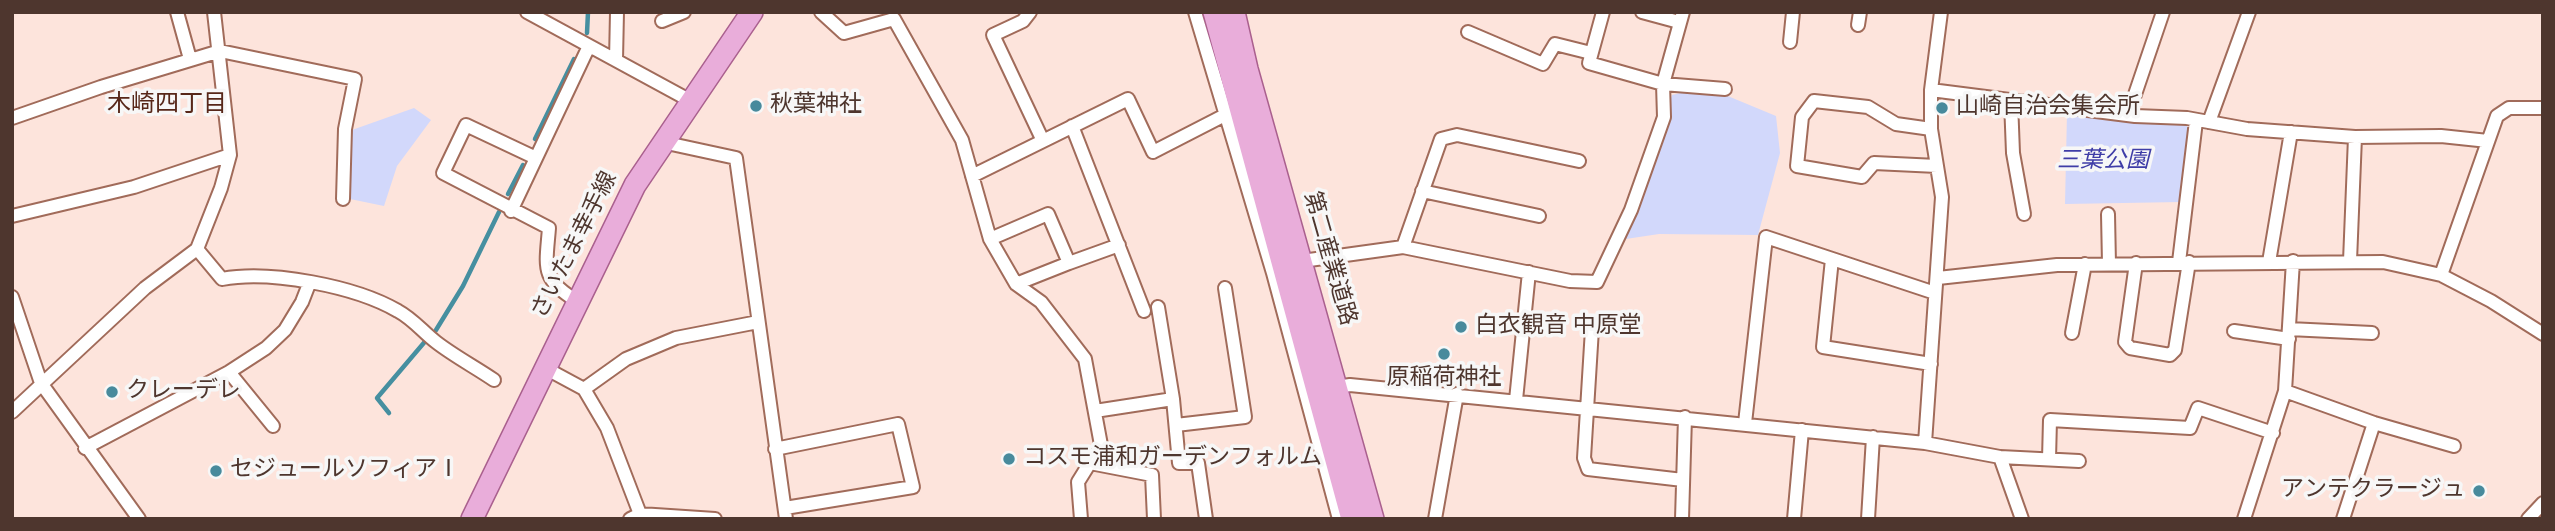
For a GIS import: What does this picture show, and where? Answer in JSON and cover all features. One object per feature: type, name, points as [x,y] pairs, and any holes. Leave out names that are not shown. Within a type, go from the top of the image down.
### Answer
[{"type":"main road","name":"さいたま幸手線","points":[[472,519],[615,219],[689,100],[752,12]]},
{"type":"main road","name":"第二産業道路","points":[[1214,12],[1352,519]]},
{"type":"main road","name":"第二産業道路","points":[[1234,12],[1247,69],[1373,519]]},
{"type":"street","points":[[177,12],[190,59]]},
{"type":"street","points":[[12,412],[145,288],[197,249],[221,188],[230,155],[214,12]]},
{"type":"street","points":[[527,12],[689,100]]},
{"type":"street","points":[[616,60],[617,12]]},
{"type":"street","points":[[662,21],[684,12]]},
{"type":"street","points":[[821,12],[844,33],[894,19],[962,140],[990,239],[1016,284],[1041,302],[1085,359],[1101,445],[1078,482],[1081,519]]},
{"type":"street","points":[[1195,12],[1273,273],[1339,519]]},
{"type":"street","points":[[1603,12],[1589,63],[1663,84],[1725,89]]},
{"type":"street","points":[[1302,261],[1403,247],[1570,281],[1597,282],[1631,210],[1664,117],[1663,84],[1681,17],[1642,12]]},
{"type":"street","points":[[1790,42],[1793,12]]},
{"type":"street","points":[[1925,443],[1942,197],[1931,129],[1931,90],[1941,12]]},
{"type":"street","points":[[2128,115],[2163,12]]},
{"type":"street","points":[[2136,263],[2125,342],[2130,348],[2170,355],[2175,350],[2203,121],[2249,12]]},
{"type":"street","points":[[1024,15],[993,35],[1043,141]]},
{"type":"street","points":[[1468,32],[1543,64],[1555,44],[1591,53]]},
{"type":"street","points":[[511,211],[589,46]]},
{"type":"street","points":[[12,118],[220,51],[355,79],[345,129],[343,199]]},
{"type":"street","points":[[1931,90],[2291,132],[2355,137],[2441,136],[2488,141]]},
{"type":"street","points":[[972,176],[1128,99],[1153,152],[1224,115]]},
{"type":"street","points":[[2011,101],[2013,153],[2024,214]]},
{"type":"street","points":[[1931,129],[1896,124],[1868,107],[1814,102],[1802,117],[1797,166],[1863,177],[1874,163],[1937,166]]},
{"type":"street","points":[[2441,275],[2497,116],[2508,108],[2543,108]]},
{"type":"street","points":[[536,158],[466,125],[443,173],[511,211],[549,228],[545,272],[551,282],[577,301]]},
{"type":"street","points":[[1072,126],[1144,311]]},
{"type":"street","points":[[2269,262],[2291,132]]},
{"type":"street","points":[[1403,247],[1441,139],[1457,135],[1579,161]]},
{"type":"street","points":[[2350,261],[2355,137]]},
{"type":"street","points":[[662,142],[736,158],[775,449],[785,513],[913,487],[898,424],[775,449]]},
{"type":"street","points":[[12,216],[134,187],[230,155]]},
{"type":"street","points":[[1422,191],[1539,216]]},
{"type":"street","points":[[990,239],[1048,215],[1069,263]]},
{"type":"street","points":[[2108,215],[2109,264]]},
{"type":"street","points":[[1745,423],[1766,237],[1935,293]]},
{"type":"street","points":[[1016,284],[1119,246]]},
{"type":"street","points":[[197,249],[222,279],[267,274],[355,294],[397,310],[435,341],[494,380]]},
{"type":"street","points":[[1832,259],[1823,347],[1931,364]]},
{"type":"street","points":[[2244,519],[2285,391],[2293,261]]},
{"type":"street","points":[[1938,278],[2085,264],[2350,261],[2399,265],[2441,275],[2491,301],[2543,334]]},
{"type":"street","points":[[2072,333],[2085,264]]},
{"type":"street","points":[[1516,400],[1529,272]]},
{"type":"street","points":[[85,448],[229,372],[266,348],[285,330],[302,302],[309,284]]},
{"type":"street","points":[[1176,425],[1245,416],[1225,288]]},
{"type":"street","points":[[12,297],[41,383],[85,448],[139,519]]},
{"type":"street","points":[[1158,307],[1173,399],[1179,463],[1198,463],[1206,519]]},
{"type":"street","points":[[584,389],[626,359],[677,338],[758,322]]},
{"type":"street","points":[[1592,329],[1584,458],[1588,469],[1683,480]]},
{"type":"street","points":[[2234,331],[2289,334],[2372,333]]},
{"type":"street","points":[[545,368],[584,389],[607,428],[635,517],[715,519]]},
{"type":"street","points":[[229,372],[273,426]]},
{"type":"street","points":[[1337,387],[1350,385],[1457,394],[1925,443],[2000,457],[2079,461]]},
{"type":"street","points":[[2285,391],[2374,423],[2454,446]]},
{"type":"street","points":[[1435,519],[1457,394]]},
{"type":"street","points":[[1095,411],[1173,399]]},
{"type":"street","points":[[2049,459],[2050,420],[2190,428],[2198,408],[2273,433]]},
{"type":"street","points":[[1682,519],[1685,417]]},
{"type":"street","points":[[2343,519],[2374,423]]},
{"type":"street","points":[[1794,519],[1802,430]]},
{"type":"street","points":[[1868,519],[1873,437]]},
{"type":"street","points":[[2000,457],[2022,519]]},
{"type":"street","points":[[1090,463],[1152,475],[1154,519]]},
{"type":"street","points":[[2528,519],[2543,503]]},
{"type":"green space","points":[[1706,87],[1776,116],[1780,153],[1758,235],[1659,234],[1619,240],[1641,195],[1672,95]]},
{"type":"green space","points":[[414,108],[431,120],[397,166],[384,206],[350,199],[352,130]]},
{"type":"green space","name":"三葉公園","points":[[2067,113],[2142,123],[2184,123],[2190,129],[2181,202],[2065,204]]},
{"type":"waterway","points":[[587,33],[588,12]]},
{"type":"waterway","points":[[535,139],[574,59]]},
{"type":"waterway","points":[[508,194],[523,165]]},
{"type":"waterway","points":[[436,330],[463,286],[499,212]]},
{"type":"waterway","points":[[389,413],[377,398],[428,338]]},
{"type":"place","name":"秋葉神社","points":[[756,106]]},
{"type":"place","name":"山崎自治会集会所","points":[[1942,108]]},
{"type":"place","name":"白衣観音 中原堂","points":[[1461,327]]},
{"type":"place","name":"原稲荷神社","points":[[1444,354]]},
{"type":"place","name":"クレーデレ","points":[[112,392]]},
{"type":"place","name":"コスモ浦和ガーデンフォルム","points":[[1009,459]]},
{"type":"place","name":"セジュールソフィアⅠ","points":[[216,471]]},
{"type":"place","name":"アンテクラージュ","points":[[2479,491]]},
{"type":"district","name":"木崎四丁目","points":[[167,106]]}]
